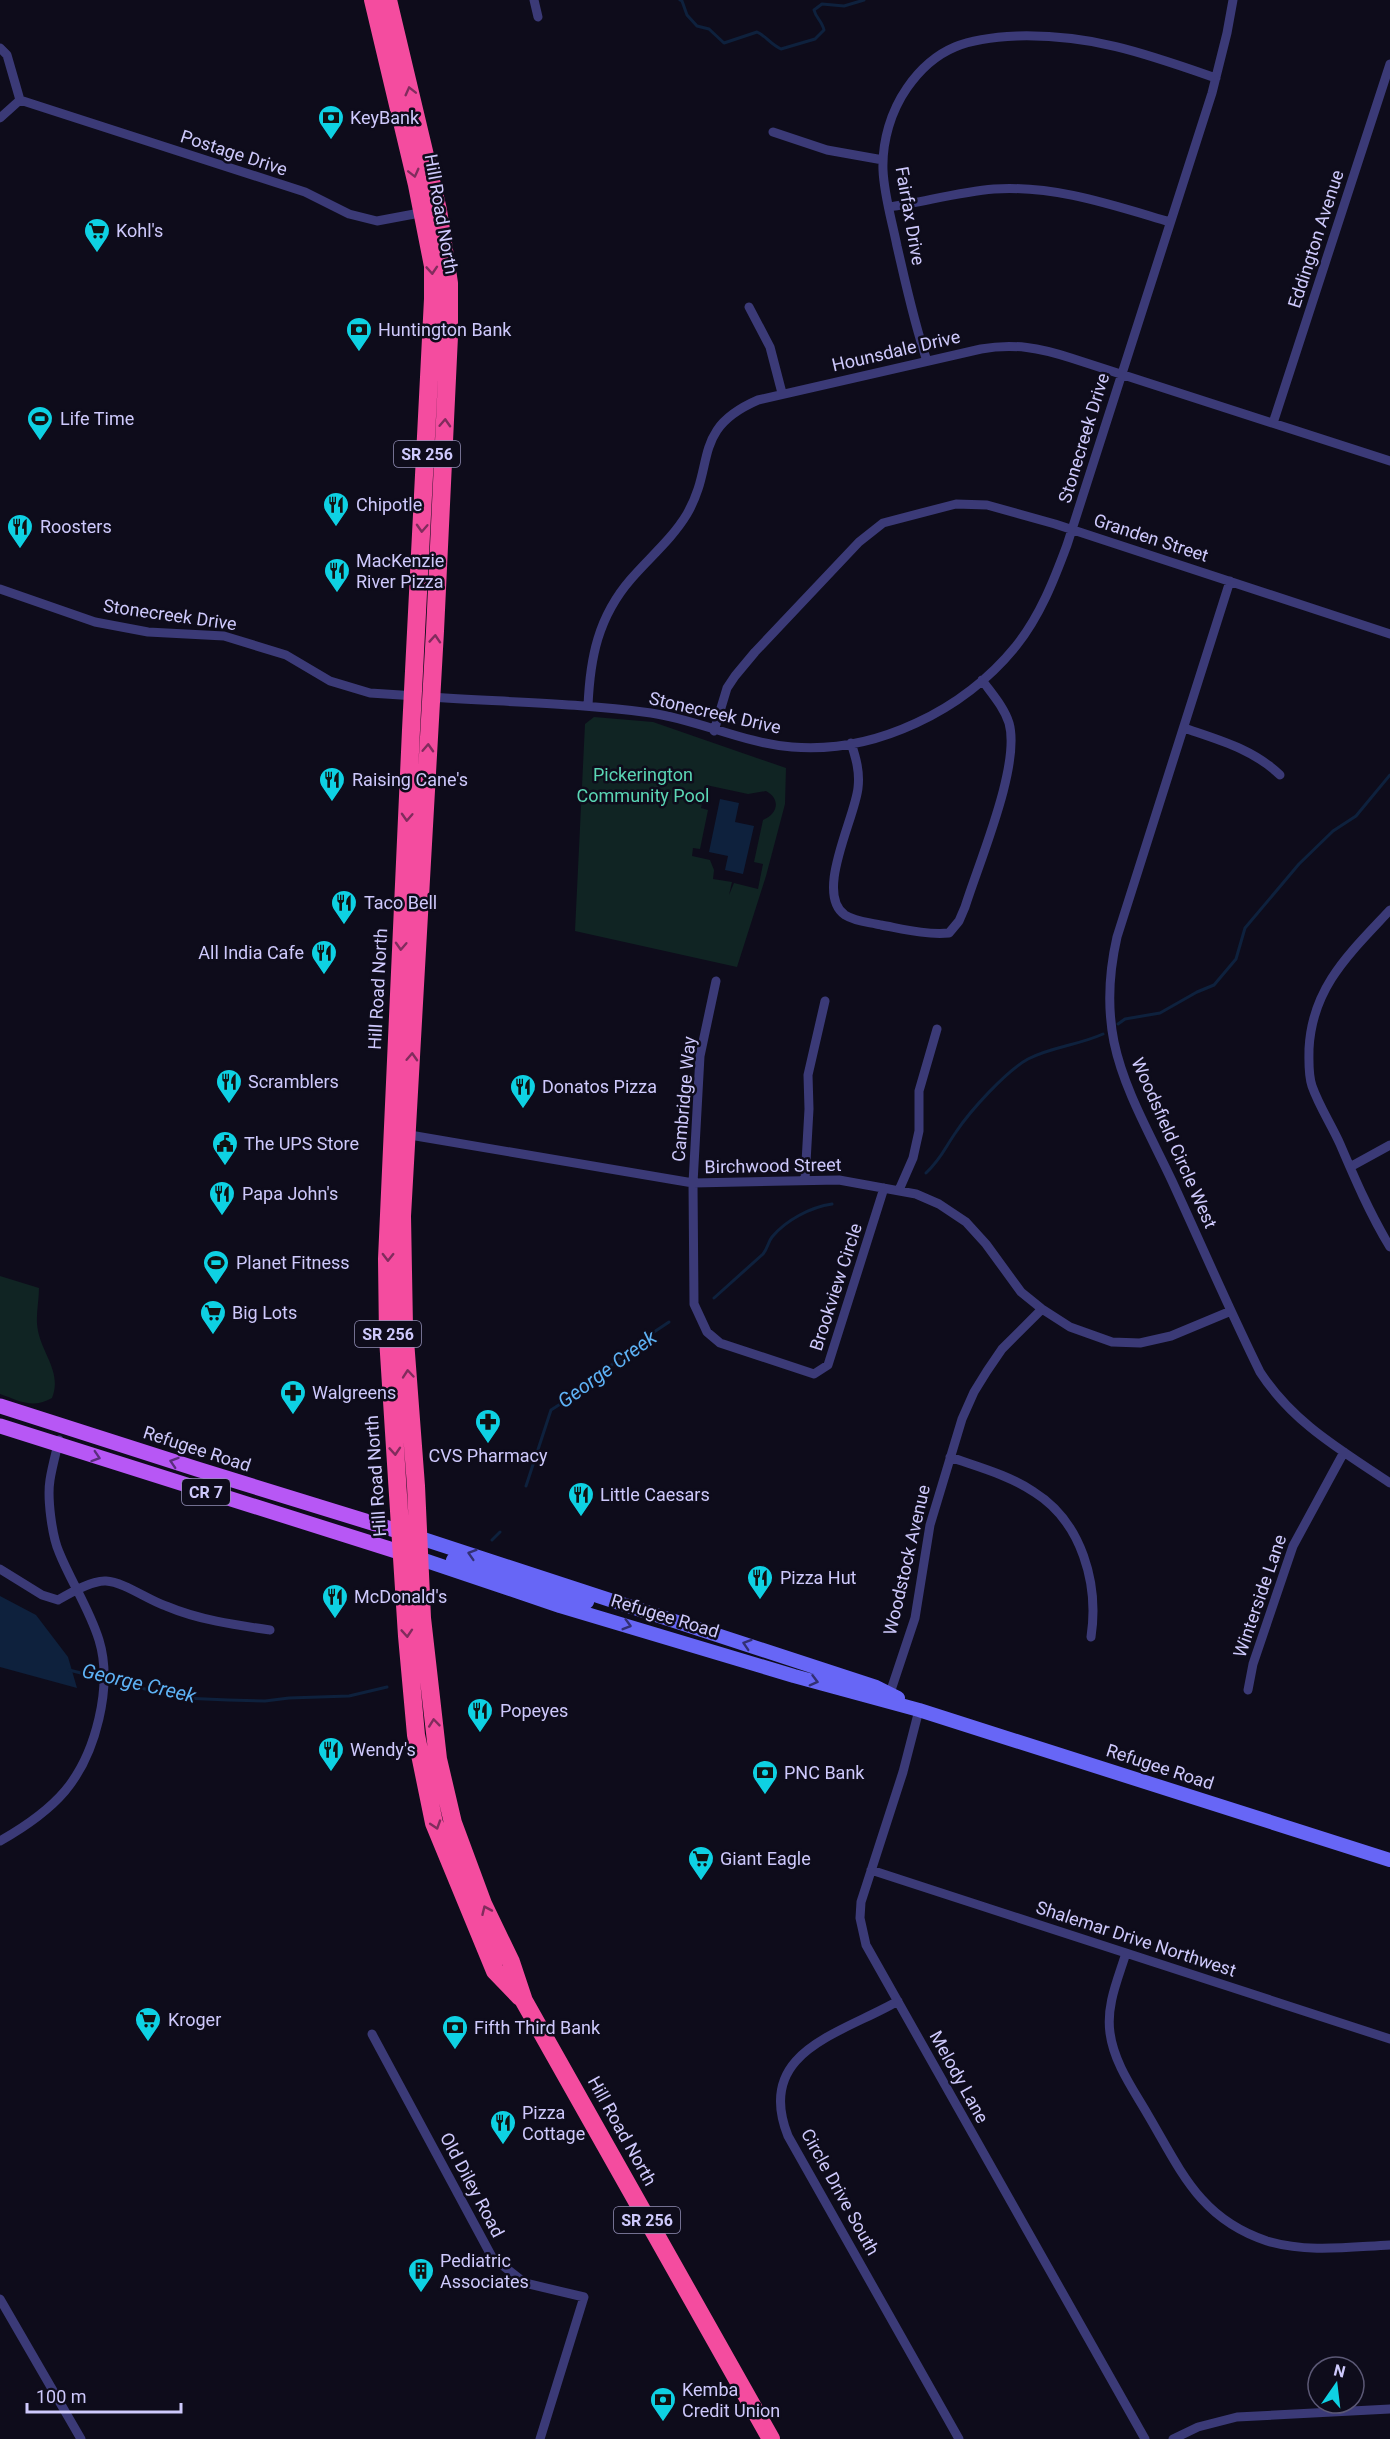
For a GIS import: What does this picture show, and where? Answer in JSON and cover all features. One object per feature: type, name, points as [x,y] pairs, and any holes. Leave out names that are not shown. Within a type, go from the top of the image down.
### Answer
[{"type":"highway","name":"Hill Road North","points":[[373,0],[449,283],[449,334],[422,696],[387,1259],[388,1338],[410,1546],[422,1618],[438,1759],[453,1823],[483,1904],[512,1962],[524,2001],[771,2439]]},
{"type":"highway","name":"Hill Road North","points":[[388,0],[430,211]]},
{"type":"highway","name":"Hill Road North","points":[[422,696],[402,1215],[416,1735],[434,1823],[495,1971],[524,2001]]},
{"type":"main road","name":"Refugee Road","points":[[0,1406],[197,1470],[410,1546],[560,1606],[794,1676],[888,1697],[919,1710],[1390,1860]]},
{"type":"main road","name":"Refugee Road","points":[[0,1426],[58,1441],[224,1498],[240,1494],[274,1501],[611,1610],[623,1604],[876,1686],[888,1697]]},
{"type":"street","points":[[534,0],[538,17]]},
{"type":"street","name":"Stonecreek Drive","points":[[0,589],[95,622],[148,632],[224,636],[286,655],[330,681],[370,693],[588,706],[654,714],[755,741],[793,747],[823,747],[851,743],[912,724],[939,711],[1000,664],[1028,628],[1056,574],[1216,78],[1233,0]]},
{"type":"street","name":"Fairfax Drive","points":[[927,361],[915,326],[889,207],[884,160],[890,123],[919,73],[941,53],[969,41],[1009,36],[1074,37],[1131,49],[1216,78]]},
{"type":"street","points":[[0,48],[7,55],[20,100],[0,118]]},
{"type":"street","name":"Eddington Avenue","points":[[1273,423],[1390,64]]},
{"type":"street","name":"Postage Drive","points":[[20,100],[305,192],[349,214],[377,221],[430,211]]},
{"type":"street","points":[[773,132],[827,150],[884,160]]},
{"type":"street","points":[[889,207],[964,193],[1025,189],[1070,194],[1170,222]]},
{"type":"street","points":[[750,308],[770,347],[782,393]]},
{"type":"street","name":"Hounsdale Drive","points":[[588,706],[591,662],[599,632],[621,592],[685,517],[695,496],[712,438],[723,422],[744,406],[782,393],[981,348],[1012,345],[1042,349],[1390,461]]},
{"type":"street","name":"Granden Street","points":[[714,731],[727,688],[735,676],[859,542],[883,523],[941,507],[971,503],[1002,508],[1390,634]]},
{"type":"street","name":"Woodsfield Circle West","points":[[1230,581],[1117,937],[1111,967],[1111,1021],[1116,1050],[1123,1072],[1260,1372],[1271,1388],[1301,1421],[1390,1483]]},
{"type":"street","points":[[851,743],[857,758],[858,788],[835,874],[832,890],[836,903],[843,914],[859,921],[934,935],[949,933],[959,921],[965,907],[1012,754],[1012,741],[1006,716],[982,680]]},
{"type":"street","points":[[1184,728],[1249,752],[1280,775]]},
{"type":"street","points":[[1390,910],[1335,971],[1314,1011],[1309,1071],[1311,1085],[1342,1154],[1350,1167],[1366,1206],[1390,1247]]},
{"type":"street","name":"Cambridge Way","points":[[693,1184],[700,1056],[716,981]]},
{"type":"street","points":[[805,1180],[809,1109],[808,1075],[825,1001]]},
{"type":"street","points":[[899,1190],[913,1158],[919,1131],[919,1090],[937,1029]]},
{"type":"street","name":"Birchwood Street","points":[[404,1133],[693,1184],[839,1180],[899,1190],[929,1198],[966,1222],[986,1244],[1022,1292],[1042,1310],[1085,1334],[1112,1342],[1154,1341],[1231,1311]]},
{"type":"street","points":[[1350,1167],[1390,1145]]},
{"type":"street","name":"Brookview Circle","points":[[693,1184],[694,1304],[707,1332],[720,1343],[814,1374],[828,1365],[884,1188]]},
{"type":"street","name":"Woodstock Avenue","points":[[888,1697],[915,1618],[930,1525],[962,1419],[974,1392],[1002,1349],[1042,1310]]},
{"type":"street","points":[[0,1841],[38,1816],[69,1786],[84,1764],[98,1724],[104,1686],[100,1642],[89,1612],[58,1551],[51,1519],[49,1482],[58,1441]]},
{"type":"street","name":"Winterside Lane","points":[[1248,1690],[1253,1664],[1293,1546],[1344,1452]]},
{"type":"street","points":[[950,1457],[995,1472],[1035,1492],[1054,1508],[1067,1524],[1079,1545],[1092,1585],[1094,1611],[1091,1637]]},
{"type":"street","points":[[0,1569],[42,1595],[58,1600],[77,1589],[105,1581],[130,1589],[166,1607],[227,1624],[270,1630]]},
{"type":"street","name":"Melody Lane","points":[[919,1710],[903,1772],[861,1902],[863,1933],[874,1961],[1145,2439]]},
{"type":"street","name":"Shalemar Drive Northwest","points":[[871,1870],[1390,2039]]},
{"type":"street","points":[[1126,1953],[1110,2005],[1109,2020],[1113,2049],[1124,2074],[1176,2166],[1202,2200],[1238,2228],[1280,2244],[1325,2248],[1390,2245]]},
{"type":"street","name":"Circle Drive South","points":[[898,2001],[829,2036],[792,2064],[784,2076],[779,2106],[788,2136],[959,2439]]},
{"type":"street","name":"Old Diley Road","points":[[372,2034],[492,2257],[525,2283],[584,2297],[540,2439]]},
{"type":"street","points":[[0,2299],[81,2439]]},
{"type":"street","points":[[1173,2439],[1198,2427],[1237,2417],[1390,2409]]},
{"type":"green space","name":"Pickerington Community Pool","points":[[594,717],[653,722],[786,768],[785,804],[766,876],[737,967],[575,931],[585,724]],"holes":[[[706,785],[748,794],[766,791],[774,798],[776,806],[772,814],[763,820],[754,862],[763,864],[758,889],[734,883],[729,895],[732,882],[713,879],[714,870],[710,860],[692,856],[693,848],[700,849],[708,810],[701,808]]]},
{"type":"green space","points":[[0,1276],[39,1288],[38,1331],[55,1380],[52,1398],[45,1401],[26,1403],[0,1394]]},
{"type":"water","points":[[720,799],[739,803],[735,822],[754,826],[743,874],[725,870],[728,856],[709,852]]},
{"type":"water","points":[[0,1596],[36,1615],[68,1657],[77,1688],[0,1667]]},
{"type":"waterway","points":[[680,0],[687,15],[697,26],[709,29],[724,43],[757,32],[781,49],[815,39],[824,30],[814,10],[822,4],[844,6],[864,0]]},
{"type":"waterway","points":[[1118,1024],[1125,1019],[1160,1013],[1214,985],[1236,959],[1245,928],[1299,864],[1333,831],[1356,816],[1390,775]]},
{"type":"waterway","name":"George Creek","points":[[926,1173],[979,1103],[1019,1065],[1037,1055],[1103,1034]]},
{"type":"waterway","name":"George Creek","points":[[714,1298],[763,1254],[772,1237],[784,1225],[807,1211],[832,1204]]},
{"type":"waterway","name":"George Creek","points":[[526,1486],[551,1410],[579,1392],[639,1342],[669,1322]]},
{"type":"waterway","name":"George Creek","points":[[492,1540],[500,1532]]},
{"type":"waterway","name":"George Creek","points":[[69,1670],[101,1678]]},
{"type":"waterway","name":"George Creek","points":[[107,1680],[183,1698],[265,1701],[349,1696],[387,1687]]},
{"type":"place","name":"KeyBank","points":[[331,141]]},
{"type":"place","name":"Kohl's","points":[[97,254]]},
{"type":"place","name":"Huntington Bank","points":[[359,353]]},
{"type":"place","name":"Life Time","points":[[40,442]]},
{"type":"place","name":"Chipotle","points":[[336,528]]},
{"type":"place","name":"Roosters","points":[[20,550]]},
{"type":"place","name":"MacKenzie River Pizza","points":[[337,594]]},
{"type":"place","name":"Raising Cane's","points":[[332,803]]},
{"type":"place","name":"Taco Bell","points":[[344,926]]},
{"type":"place","name":"All India Cafe","points":[[324,976]]},
{"type":"place","name":"Scramblers","points":[[229,1105]]},
{"type":"place","name":"Donatos Pizza","points":[[523,1110]]},
{"type":"place","name":"The UPS Store","points":[[225,1167]]},
{"type":"place","name":"Papa John's","points":[[222,1217]]},
{"type":"place","name":"Planet Fitness","points":[[216,1286]]},
{"type":"place","name":"Big Lots","points":[[213,1336]]},
{"type":"place","name":"Walgreens","points":[[293,1416]]},
{"type":"place","name":"CVS Pharmacy","points":[[488,1445]]},
{"type":"place","name":"Little Caesars","points":[[581,1518]]},
{"type":"place","name":"Pizza Hut","points":[[760,1601]]},
{"type":"place","name":"McDonald's","points":[[335,1620]]},
{"type":"place","name":"Popeyes","points":[[480,1734]]},
{"type":"place","name":"Wendy's","points":[[331,1773]]},
{"type":"place","name":"PNC Bank","points":[[765,1796]]},
{"type":"place","name":"Giant Eagle","points":[[701,1882]]},
{"type":"place","name":"Kroger","points":[[148,2043]]},
{"type":"place","name":"Fifth Third Bank","points":[[455,2051]]},
{"type":"place","name":"Pizza Cottage","points":[[503,2146]]},
{"type":"place","name":"Pediatric Associates","points":[[421,2294]]},
{"type":"place","name":"Kemba Credit Union","points":[[663,2423]]}]
